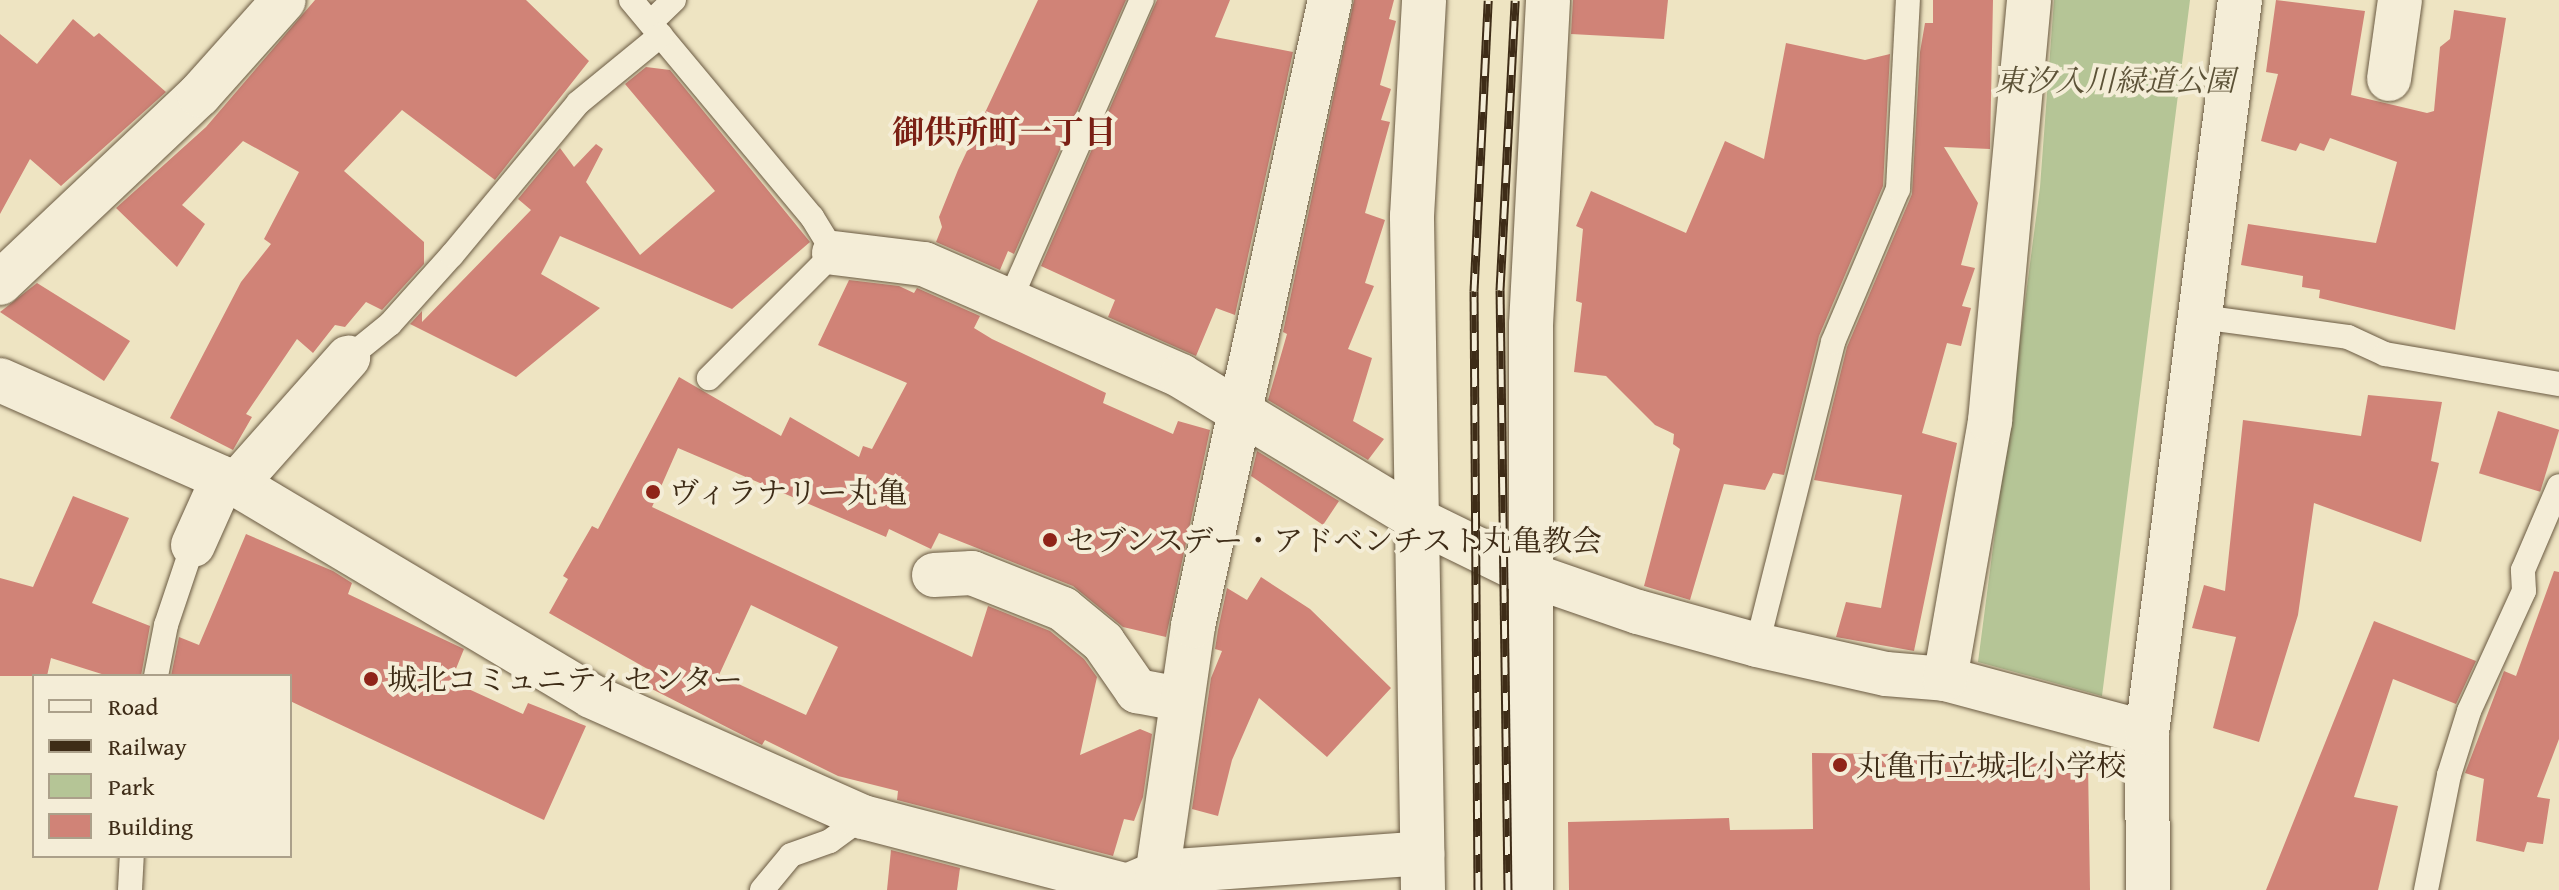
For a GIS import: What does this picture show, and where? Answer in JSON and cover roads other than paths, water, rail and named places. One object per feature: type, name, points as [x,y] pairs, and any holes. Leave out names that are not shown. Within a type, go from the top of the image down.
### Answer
[{"type":"street","points":[[0,283],[199,95],[284,0]]},
{"type":"street","points":[[1157,881],[1166,782],[1180,699],[1238,413],[1272,280],[1330,0]]},
{"type":"street","points":[[0,380],[229,481],[591,696],[863,817],[1127,886],[1157,881],[1422,872],[1420,521],[1412,216],[1424,0]]},
{"type":"street","points":[[1531,890],[1528,574],[1531,325],[1548,0]]},
{"type":"street","points":[[1945,679],[1990,421],[2029,0]]},
{"type":"street","points":[[2148,890],[2147,733],[2240,0]]},
{"type":"street","points":[[2389,79],[2400,0]]},
{"type":"street","points":[[834,253],[924,264],[1181,376],[1420,521],[1528,574],[1638,612],[1757,645],[1886,674],[1945,679],[2147,733]]},
{"type":"street","points":[[193,545],[229,481],[348,358]]},
{"type":"street","points":[[934,575],[972,573],[1063,609],[1103,642],[1137,691],[1180,699]]},
{"type":"lane","points":[[631,0],[812,217],[834,253],[709,378]]},
{"type":"lane","points":[[348,358],[390,324],[452,255],[578,103],[656,28],[674,0]]},
{"type":"lane","points":[[1010,300],[1142,0]]},
{"type":"lane","points":[[1757,645],[1833,342],[1898,189],[1908,0]]},
{"type":"lane","points":[[2201,317],[2348,337],[2385,354],[2559,384]]},
{"type":"lane","points":[[2426,890],[2449,775],[2469,711],[2524,591],[2523,570],[2559,486]]},
{"type":"lane","points":[[156,674],[166,625],[193,545]]},
{"type":"lane","points":[[762,890],[791,855],[830,841],[863,817]]},
{"type":"lane","points":[[130,890],[132,858]]},
{"type":"railway","points":[[1478,890],[1474,291],[1488,0]]},
{"type":"railway","points":[[1508,890],[1500,290],[1515,0]]},
{"type":"place","name":"ヴィラナリー丸亀","points":[[653,492]]},
{"type":"place","name":"セブンスデー・アドベンチスト丸亀教会","points":[[1050,540]]},
{"type":"place","name":"城北コミュニティセンター","points":[[371,679]]},
{"type":"place","name":"丸亀市立城北小学校","points":[[1840,765]]},
{"type":"district","name":"御供所町一丁目","points":[[1004,132]]},
{"type":"park label","name":"東汐入川緑道公園","points":[[2115,80]]}]
